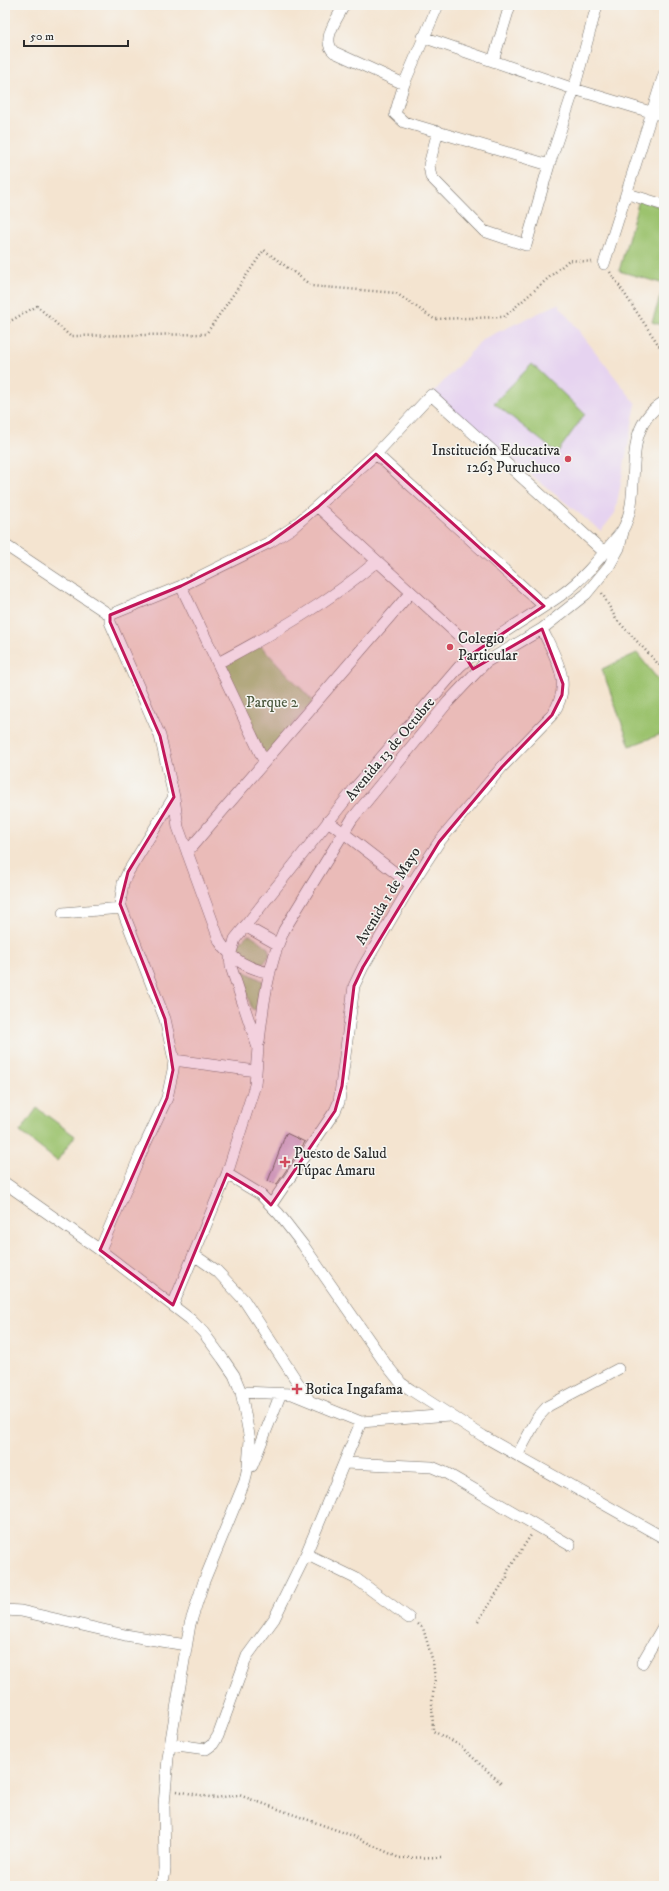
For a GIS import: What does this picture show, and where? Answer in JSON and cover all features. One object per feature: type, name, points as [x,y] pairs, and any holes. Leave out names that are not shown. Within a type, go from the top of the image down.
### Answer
[{"type":"street","points":[[344,5],[328,39],[329,46],[334,52],[404,84]]},
{"type":"street","points":[[438,5],[404,84],[395,111],[397,117],[404,122],[549,165]]},
{"type":"street","points":[[493,61],[510,5]]},
{"type":"street","points":[[438,132],[428,165],[431,177],[484,231],[524,245],[528,244],[549,165],[574,89],[597,5]]},
{"type":"street","points":[[423,37],[574,89],[664,116]]},
{"type":"street","points":[[604,264],[628,194],[664,74]]},
{"type":"street","points":[[628,194],[664,205]]},
{"type":"street","points":[[110,615],[181,586],[270,542],[292,528],[318,507],[376,454],[432,395],[604,552]]},
{"type":"street","name":"Avenida 13 de Octubre","points":[[173,1305],[227,1174],[251,1103],[256,1071],[262,1010],[270,973],[278,944],[284,930],[343,832],[448,702],[486,662],[542,629],[573,606],[609,566],[619,548],[631,500],[635,445],[639,430],[647,416],[664,402]]},
{"type":"street","points":[[376,454],[544,606]]},
{"type":"street","points":[[318,507],[486,662]]},
{"type":"street","points":[[258,1048],[231,967],[230,956],[235,939],[328,821],[444,684],[475,651],[544,606],[573,585],[604,552],[625,526]]},
{"type":"street","points":[[5,545],[110,615]]},
{"type":"street","points":[[218,663],[301,618],[341,591],[377,561]]},
{"type":"street","points":[[181,586],[264,761]]},
{"type":"street","points":[[187,852],[410,592]]},
{"type":"street","points":[[110,615],[110,622],[160,736],[174,797],[178,828],[220,942],[230,956],[258,970],[270,973]]},
{"type":"street","name":"Avenida 1 de Mayo","points":[[271,1205],[335,1111],[342,1086],[356,982],[411,885],[439,842],[456,820],[559,705],[563,684],[554,654],[542,629]]},
{"type":"street","points":[[100,1250],[142,1151],[167,1098],[174,1060],[165,1019],[121,908],[120,894],[128,872],[174,797]]},
{"type":"street","points":[[328,821],[411,885]]},
{"type":"street","points":[[63,913],[121,908]]},
{"type":"street","points":[[245,926],[278,944]]},
{"type":"street","points":[[174,1060],[256,1071]]},
{"type":"street","points":[[227,1174],[260,1194],[271,1205],[303,1245],[394,1374],[422,1399],[663,1535]]},
{"type":"street","points":[[5,1183],[100,1250],[173,1305],[190,1319],[213,1344],[234,1374],[241,1392],[250,1440],[245,1481]]},
{"type":"street","points":[[194,1255],[217,1271],[244,1300],[309,1400]]},
{"type":"street","points":[[518,1454],[538,1417],[548,1406],[618,1369]]},
{"type":"street","points":[[241,1392],[281,1393],[309,1400],[361,1422],[449,1415]]},
{"type":"street","points":[[159,1886],[164,1877],[165,1869],[165,1789],[170,1744],[190,1624],[204,1581],[281,1393]]},
{"type":"street","points":[[170,1744],[206,1749],[213,1744],[218,1736],[247,1656],[274,1619],[306,1554],[361,1422]]},
{"type":"street","points":[[345,1463],[432,1467],[446,1473],[570,1545]]},
{"type":"street","points":[[306,1554],[355,1578],[409,1618]]},
{"type":"street","points":[[5,1610],[21,1611],[126,1635],[186,1646]]},
{"type":"street","points":[[642,1663],[664,1625]]},
{"type":"path","points":[[5,324],[37,306],[70,336],[206,334],[264,250],[312,286],[396,293],[434,319],[504,317],[569,260],[604,264],[664,353]]},
{"type":"path","points":[[596,582],[616,619],[664,670]]},
{"type":"path","points":[[478,1622],[508,1577],[507,1572],[536,1526]]},
{"type":"path","points":[[409,1618],[424,1628],[433,1662],[435,1679],[432,1702],[432,1731],[459,1745],[502,1784]]},
{"type":"path","points":[[165,1789],[215,1798],[239,1795],[356,1837],[399,1858],[442,1857]]},
{"type":"highlighted area","points":[[376,454],[544,606],[466,658],[473,669],[542,629],[563,684],[562,695],[552,715],[502,767],[439,842],[363,967],[354,986],[342,1086],[335,1111],[271,1205],[260,1194],[227,1174],[173,1305],[100,1250],[167,1098],[173,1070],[165,1019],[120,904],[128,872],[174,797],[160,736],[110,622],[110,615],[181,586],[270,542],[318,507]]},
{"type":"shaded area","name":"Institución Educativa 1263 Puruchuco","points":[[558,304],[636,404],[615,513],[601,531],[431,395],[483,339]]},
{"type":"green space","points":[[639,200],[664,208],[664,284],[619,271]]},
{"type":"green space","points":[[662,291],[664,292],[664,326],[652,322]]},
{"type":"green space","points":[[532,364],[585,414],[557,453],[494,403]]},
{"type":"green space","name":"Parque 2","points":[[260,645],[313,701],[265,757],[222,666]]},
{"type":"green space","points":[[637,653],[664,687],[664,733],[630,746],[602,669]]},
{"type":"green space","points":[[247,935],[251,935],[268,947],[270,955],[264,963],[252,963],[244,958],[239,952],[237,948],[239,943]]},
{"type":"green space","points":[[242,970],[263,981],[256,1010],[252,1009],[239,972]]},
{"type":"green space","points":[[37,1108],[75,1136],[57,1161],[20,1132]]},
{"type":"building","name":"Puesto de Salud Túpac Amaru","points":[[286,1133],[305,1142],[277,1184],[268,1181]]},
{"type":"place","name":"Institución Educativa 1263 Puruchuco","points":[[568,459]]},
{"type":"place","name":"Colegio Particular","points":[[450,647]]},
{"type":"place","name":"Puesto de Salud Túpac Amaru","points":[[285,1162]]},
{"type":"place","name":"Botica Ingafama","points":[[297,1389]]}]
